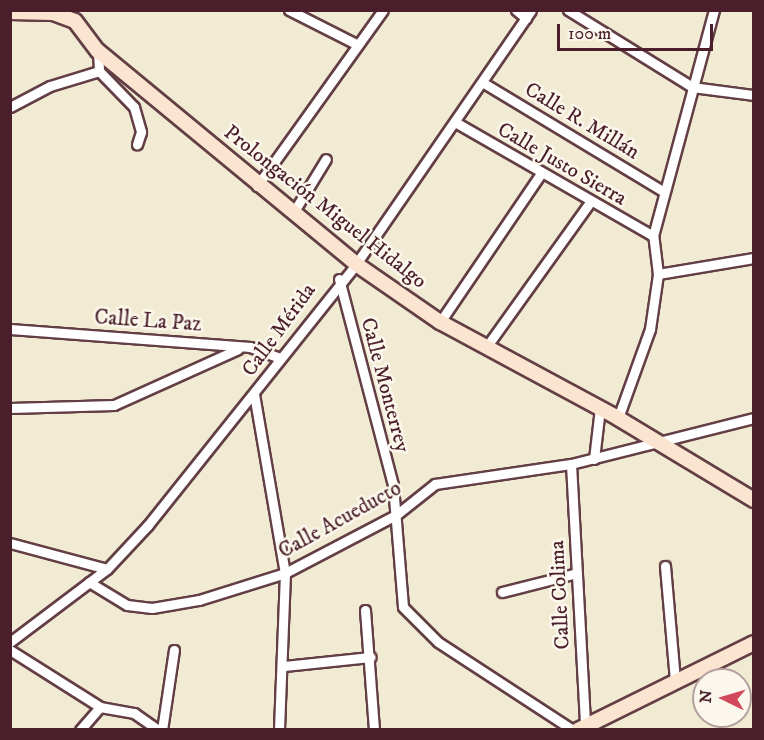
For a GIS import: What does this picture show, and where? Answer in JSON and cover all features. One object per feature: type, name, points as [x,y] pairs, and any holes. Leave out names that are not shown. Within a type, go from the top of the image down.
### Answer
[{"type":"street","points":[[289,10],[358,45]]},
{"type":"street","points":[[257,186],[383,10]]},
{"type":"street","points":[[516,10],[528,14]]},
{"type":"street","points":[[568,10],[692,87],[753,95]]},
{"type":"street","points":[[618,418],[650,329],[658,274],[653,236],[663,191],[714,10]]},
{"type":"street","name":"Prolongación Miguel Hidalgo","points":[[10,12],[68,17],[98,51],[257,186],[356,264],[441,322],[618,418],[753,500]]},
{"type":"street","name":"Calle Mérida","points":[[12,654],[15,641],[107,569],[254,394],[339,279],[356,264],[528,14]]},
{"type":"street","points":[[98,51],[99,71],[134,107],[141,132],[137,144]]},
{"type":"street","points":[[10,107],[50,86],[99,71]]},
{"type":"street","name":"Calle R. Millán","points":[[482,82],[663,191]]},
{"type":"street","name":"Calle Justo Sierra","points":[[454,122],[540,175],[653,236]]},
{"type":"street","points":[[293,213],[326,159]]},
{"type":"street","points":[[441,322],[540,175]]},
{"type":"street","points":[[486,346],[590,202]]},
{"type":"street","points":[[658,274],[753,258]]},
{"type":"street","name":"Calle Monterrey","points":[[339,279],[396,514],[403,607],[438,642],[579,728]]},
{"type":"street","name":"Calle La Paz","points":[[10,329],[250,347],[280,358]]},
{"type":"street","points":[[10,408],[114,405],[231,350],[250,347]]},
{"type":"street","points":[[254,394],[285,573],[284,666],[279,729]]},
{"type":"street","points":[[594,459],[600,408]]},
{"type":"street","name":"Calle Acueducto","points":[[89,582],[115,601],[152,608],[199,600],[285,573],[396,514],[435,484],[571,464],[654,441],[753,418]]},
{"type":"street","name":"Calle Colima","points":[[571,464],[577,573],[579,728]]},
{"type":"street","points":[[10,543],[107,569]]},
{"type":"street","points":[[665,566],[675,680]]},
{"type":"street","points":[[502,591],[577,573]]},
{"type":"street","points":[[364,610],[371,657],[374,729]]},
{"type":"street","points":[[579,728],[753,643]]},
{"type":"street","points":[[12,654],[100,707],[134,713],[160,729],[174,650]]},
{"type":"street","points":[[284,666],[371,657]]},
{"type":"street","points":[[80,729],[100,707]]}]
